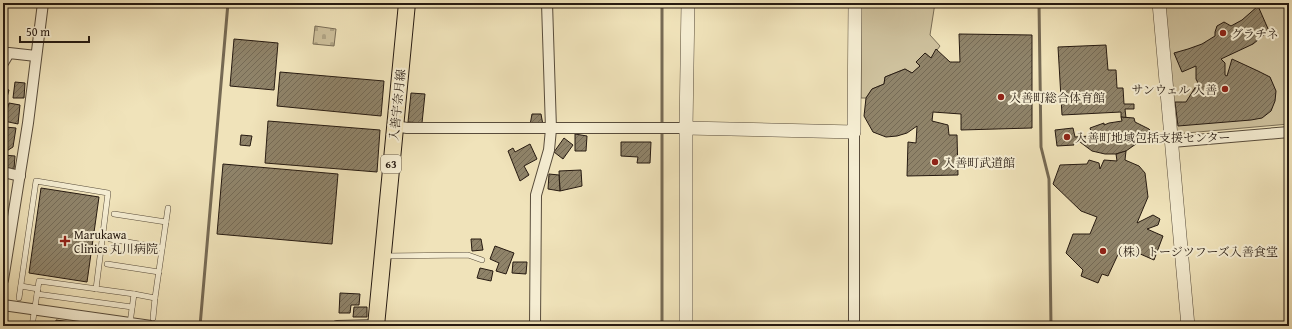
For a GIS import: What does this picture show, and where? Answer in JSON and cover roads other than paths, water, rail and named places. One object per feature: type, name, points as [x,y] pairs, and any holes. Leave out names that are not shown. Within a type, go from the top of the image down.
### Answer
[{"type":"main road","name":"入善宇奈月線","points":[[376,326],[407,3]]},
{"type":"street","points":[[3,280],[28,123],[43,3]]},
{"type":"street","points":[[535,326],[536,195],[549,150],[551,129],[547,3]]},
{"type":"street","points":[[686,326],[686,128],[688,3]]},
{"type":"street","points":[[854,326],[855,3]]},
{"type":"street","points":[[1159,3],[1188,326]]},
{"type":"street","points":[[3,63],[9,53],[36,56]]},
{"type":"street","points":[[395,126],[407,128],[686,128],[854,132]]},
{"type":"street","points":[[1172,142],[1289,132]]},
{"type":"street","points":[[3,172],[20,176]]},
{"type":"street","points":[[3,305],[130,325],[152,322]]},
{"type":"street","points":[[337,326],[376,326]]},
{"type":"lane","points":[[19,298],[36,181],[108,193],[96,289]]},
{"type":"lane","points":[[152,322],[168,208]]},
{"type":"lane","points":[[114,214],[166,222]]},
{"type":"lane","points":[[110,239],[162,248]]},
{"type":"lane","points":[[383,256],[468,255],[482,260]]},
{"type":"lane","points":[[107,264],[159,272]]},
{"type":"lane","points":[[32,326],[39,281],[155,298]]},
{"type":"lane","points":[[21,286],[38,292],[132,307]]},
{"type":"lane","points":[[130,325],[134,294]]},
{"type":"waterway","points":[[200,326],[228,3]]},
{"type":"waterway","points":[[662,3],[662,326]]},
{"type":"waterway","points":[[1039,3],[1041,147],[1049,179],[1051,326]]},
{"type":"place","name":"グラチネ","points":[[1223,33]]},
{"type":"place","name":"サンウェル 入善","points":[[1225,89]]},
{"type":"place","name":"入善町総合体育館","points":[[1001,97]]},
{"type":"place","name":"入善町地域包括支援センター","points":[[1067,137]]},
{"type":"place","name":"入善町武道館","points":[[935,162]]},
{"type":"place","name":"Marukawa Clinics 丸川病院","points":[[65,241]]},
{"type":"place","name":"（株）トージツフーズ入善食堂","points":[[1103,251]]}]
